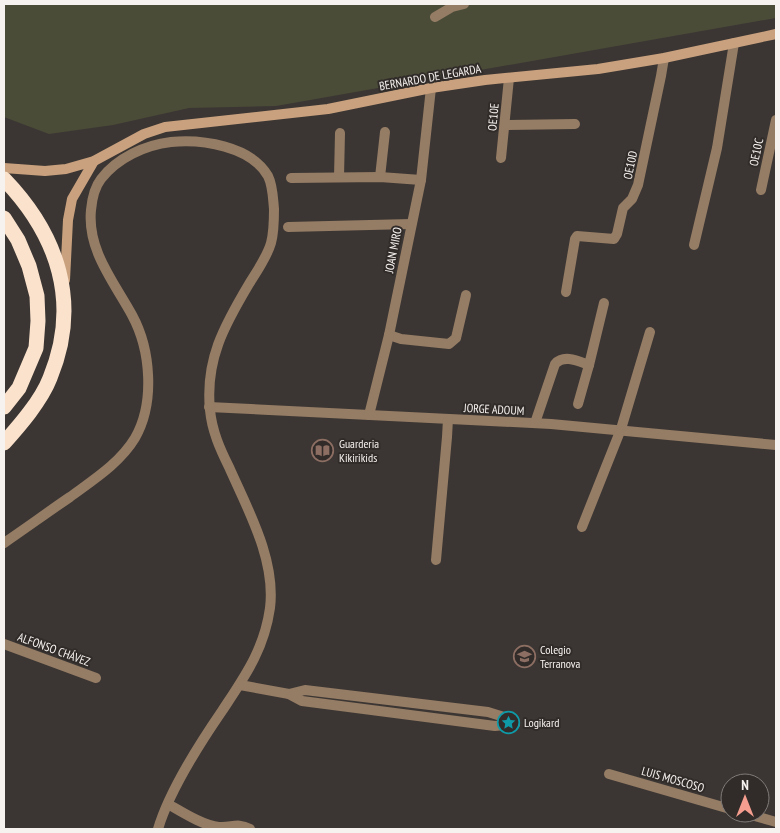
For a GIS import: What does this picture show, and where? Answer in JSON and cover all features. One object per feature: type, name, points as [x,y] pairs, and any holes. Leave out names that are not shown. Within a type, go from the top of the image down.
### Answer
[{"type":"highway","points":[[4,179],[40,223],[57,260],[64,291],[62,340],[50,379],[24,420],[4,443]]},
{"type":"highway","points":[[4,218],[18,240],[29,266],[37,296],[38,321],[36,348],[19,388],[4,407]]},
{"type":"street","points":[[435,17],[452,7],[464,4]]},
{"type":"street","name":"BERNARDO DE LEGARDA","points":[[4,168],[46,171],[66,169],[94,161],[144,134],[165,127],[328,109],[431,88],[598,69],[664,58],[776,34]]},
{"type":"street","points":[[694,245],[716,148],[734,43]]},
{"type":"street","name":"OE10D","points":[[566,292],[577,236],[614,239],[623,208],[636,193],[662,76],[664,58]]},
{"type":"street","name":"OE10E","points":[[501,158],[509,78]]},
{"type":"street","name":"JOAN MIRO","points":[[369,415],[389,335],[421,180],[431,88]]},
{"type":"street","name":"OE10C","points":[[761,190],[776,120]]},
{"type":"street","points":[[505,125],[575,124]]},
{"type":"street","points":[[380,178],[385,132]]},
{"type":"street","points":[[340,133],[340,178]]},
{"type":"street","points":[[4,543],[104,471],[124,453],[136,437],[141,422],[149,387],[145,350],[133,316],[113,285],[97,253],[92,238],[90,223],[94,192],[101,179],[123,159],[136,152],[165,143],[200,141],[231,149],[246,156],[260,166],[269,178],[273,194],[274,214],[271,244],[218,340],[211,372],[209,407],[215,437],[263,547],[268,564],[271,587],[270,607],[256,658],[204,738],[168,804],[158,829]]},
{"type":"street","points":[[116,149],[123,159]]},
{"type":"street","points":[[64,291],[68,220],[72,199],[94,161]]},
{"type":"street","points":[[291,178],[421,180]]},
{"type":"street","points":[[288,227],[411,224]]},
{"type":"street","points":[[389,335],[401,339],[444,345],[449,344],[456,338],[466,295]]},
{"type":"street","points":[[578,404],[604,303]]},
{"type":"street","points":[[582,527],[621,429],[650,332]]},
{"type":"street","points":[[535,423],[559,360],[568,358],[589,364]]},
{"type":"street","name":"JORGE ADOUM","points":[[209,407],[535,423],[621,429],[776,445]]},
{"type":"street","points":[[436,560],[448,419]]},
{"type":"street","name":"ALFONSO CHÁVEZ","points":[[4,644],[96,678]]},
{"type":"street","points":[[240,684],[289,694],[302,701],[495,726],[515,724],[504,717],[488,712],[305,690],[289,694]]},
{"type":"street","points":[[392,713],[393,701]]},
{"type":"street","name":"LUIS MOSCOSO","points":[[609,774],[720,806]]},
{"type":"street","points":[[168,804],[187,815],[214,826],[241,825],[250,829]]},
{"type":"green space","points":[[4,4],[776,4],[776,18],[276,106],[189,108],[113,125],[49,134],[4,117]]},
{"type":"place","name":"Guarderia Kikirikids","points":[[323,450]]},
{"type":"place","name":"Colegio Terranova","points":[[524,656]]},
{"type":"place","name":"Logikard","points":[[508,722]]}]
